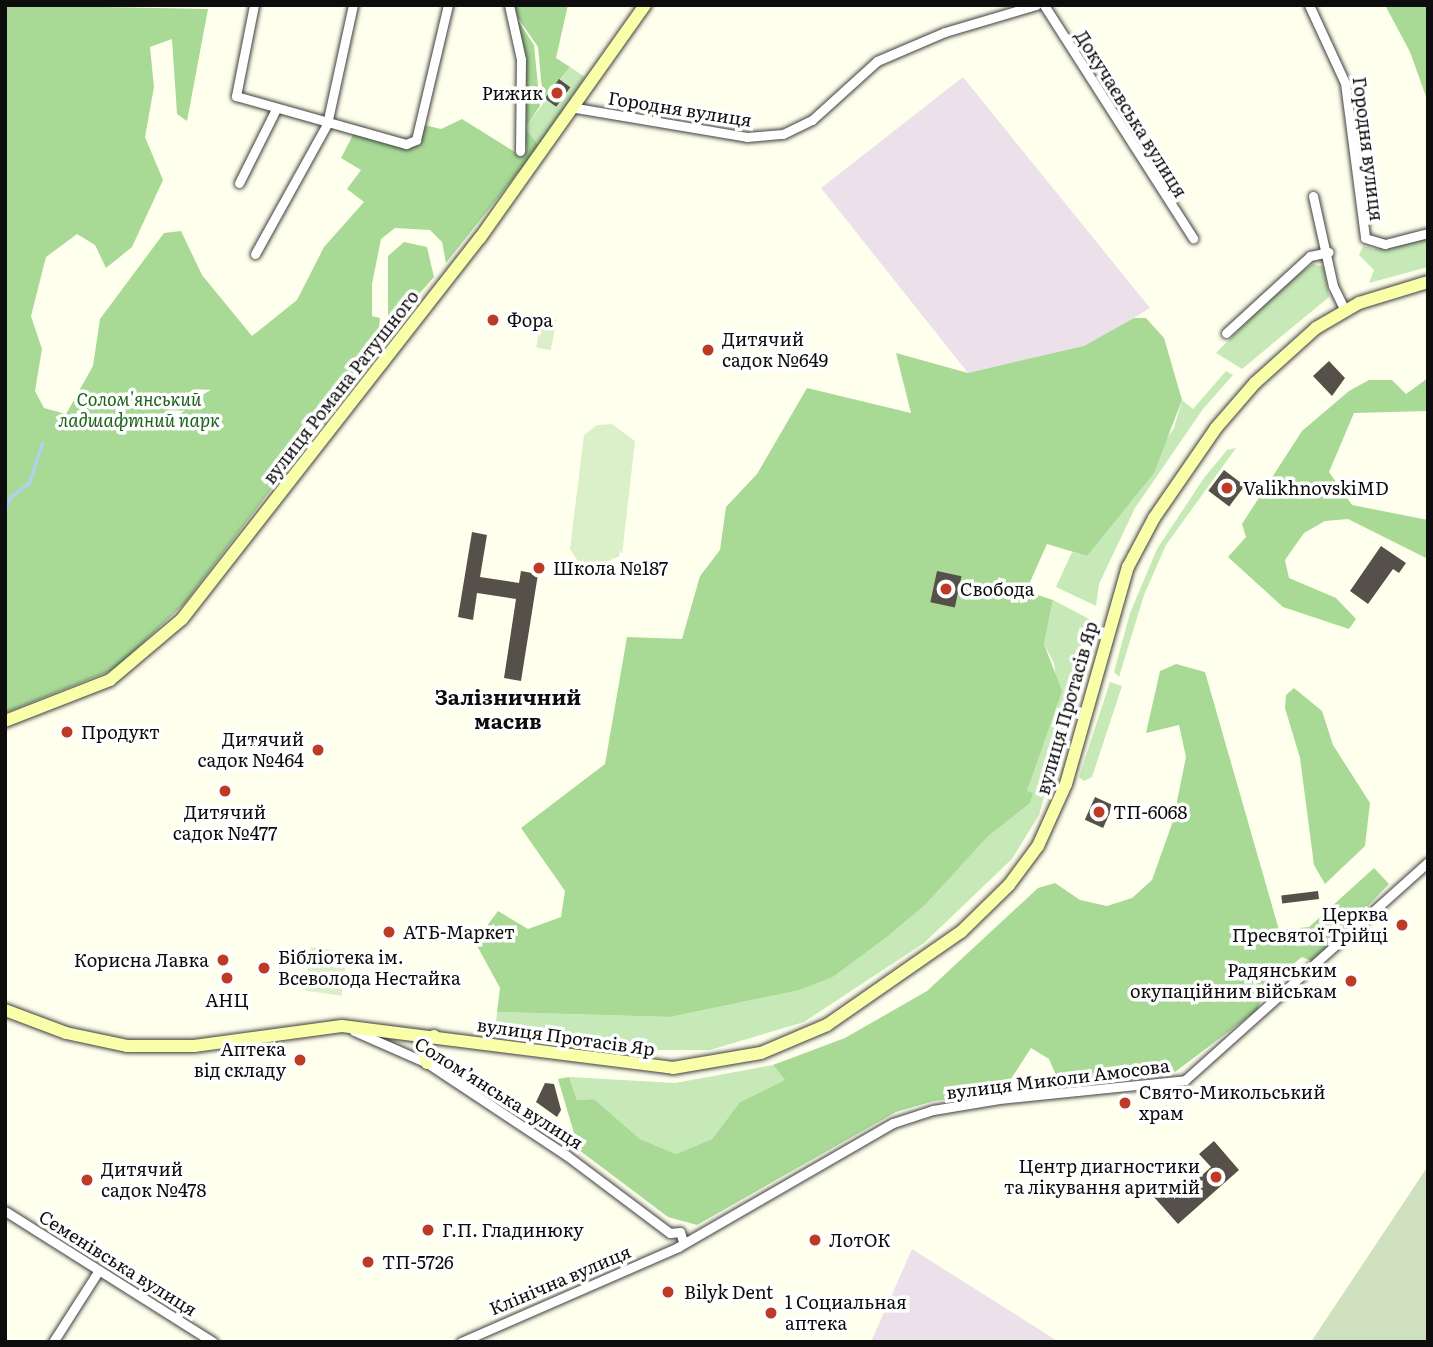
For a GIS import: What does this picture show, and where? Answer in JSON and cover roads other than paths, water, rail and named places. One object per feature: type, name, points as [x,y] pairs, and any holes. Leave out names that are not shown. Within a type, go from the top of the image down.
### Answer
[{"type":"main road","name":"вулиця Романа Ратушного","points":[[5,721],[110,680],[182,619],[576,108],[645,5]]},
{"type":"main road","name":"вулиця Протасів Яр","points":[[342,1026],[434,1036],[633,1067],[728,1061],[827,1025],[961,932],[1025,866],[1055,815],[1119,590],[1154,518],[1216,428],[1255,383],[1300,341],[1345,311],[1428,282]]},
{"type":"main road","points":[[5,1010],[96,1041],[152,1048],[342,1026]]},
{"type":"main road","points":[[427,1063],[422,1045],[434,1036]]},
{"type":"street","points":[[254,5],[236,96],[327,124],[406,144],[416,140],[447,5]]},
{"type":"street","points":[[255,254],[327,124],[353,5]]},
{"type":"street","points":[[509,5],[522,59],[520,152]]},
{"type":"street","name":"Городня вулиця","points":[[576,108],[747,137],[783,134],[812,120],[877,61],[945,32],[1036,5]]},
{"type":"street","name":"Докучаєвська вулиця","points":[[1044,5],[1193,238]]},
{"type":"street","name":"Городня вулиця","points":[[1309,5],[1345,82],[1365,238],[1385,244],[1428,233]]},
{"type":"street","points":[[239,183],[276,109]]},
{"type":"street","points":[[1313,196],[1329,252],[1333,286],[1345,311]]},
{"type":"street","points":[[1226,333],[1311,256],[1329,252]]},
{"type":"street","name":"вулиця Миколи Амосова","points":[[673,1246],[893,1123],[933,1110],[1185,1080],[1201,1071],[1428,862]]},
{"type":"street","name":"Соломʼянська вулиця","points":[[342,1026],[427,1063],[566,1155],[670,1233],[680,1232],[683,1241]]},
{"type":"street","name":"Семенівська вулиця","points":[[5,1211],[213,1342]]},
{"type":"street","points":[[670,1233],[673,1246]]},
{"type":"street","name":"Клінічна вулиця","points":[[465,1341],[673,1246]]},
{"type":"street","points":[[53,1342],[99,1270]]},
{"type":"waterway","points":[[5,510],[10,497],[29,483],[42,443]]},
{"type":"place","name":"Рижик","points":[[557,93]]},
{"type":"place","name":"Фора","points":[[493,320]]},
{"type":"place","name":"Дитячий садок №649","points":[[708,350]]},
{"type":"place","name":"ValikhnovskiMD","points":[[1227,488]]},
{"type":"place","name":"Школа №187","points":[[539,568]]},
{"type":"place","name":"Свобода","points":[[946,589]]},
{"type":"place","name":"Продукт","points":[[67,732]]},
{"type":"place","name":"Дитячий садок №464","points":[[318,750]]},
{"type":"place","name":"Дитячий садок №477","points":[[225,791]]},
{"type":"place","name":"ТП-6068","points":[[1099,812]]},
{"type":"place","name":"Церква Пресвятої Трійці","points":[[1402,925]]},
{"type":"place","name":"АТБ-Маркет","points":[[389,932]]},
{"type":"place","name":"Корисна Лавка","points":[[223,960]]},
{"type":"place","name":"Бібліотека ім. Всеволода Нестайка","points":[[264,968]]},
{"type":"place","name":"АНЦ","points":[[227,978]]},
{"type":"place","name":"Радянським окупаційним військам","points":[[1351,981]]},
{"type":"place","name":"Аптека від складу","points":[[300,1060]]},
{"type":"place","name":"Свято-Микольський храм","points":[[1125,1103]]},
{"type":"place","name":"Центр диагностики та лікування аритмій","points":[[1216,1177]]},
{"type":"place","name":"Дитячий садок №478","points":[[87,1180]]},
{"type":"place","name":"Г.П. Гладинюку","points":[[428,1230]]},
{"type":"place","name":"ЛотОК","points":[[815,1240]]},
{"type":"place","name":"ТП-5726","points":[[368,1262]]},
{"type":"place","name":"Bilyk Dent","points":[[668,1292]]},
{"type":"place","name":"1 Социальная аптека","points":[[771,1313]]},
{"type":"district","name":"Залізничний масив","points":[[508,708]]},
{"type":"park label","name":"Солом'янський ладшафтний парк","points":[[139,410]]}]
